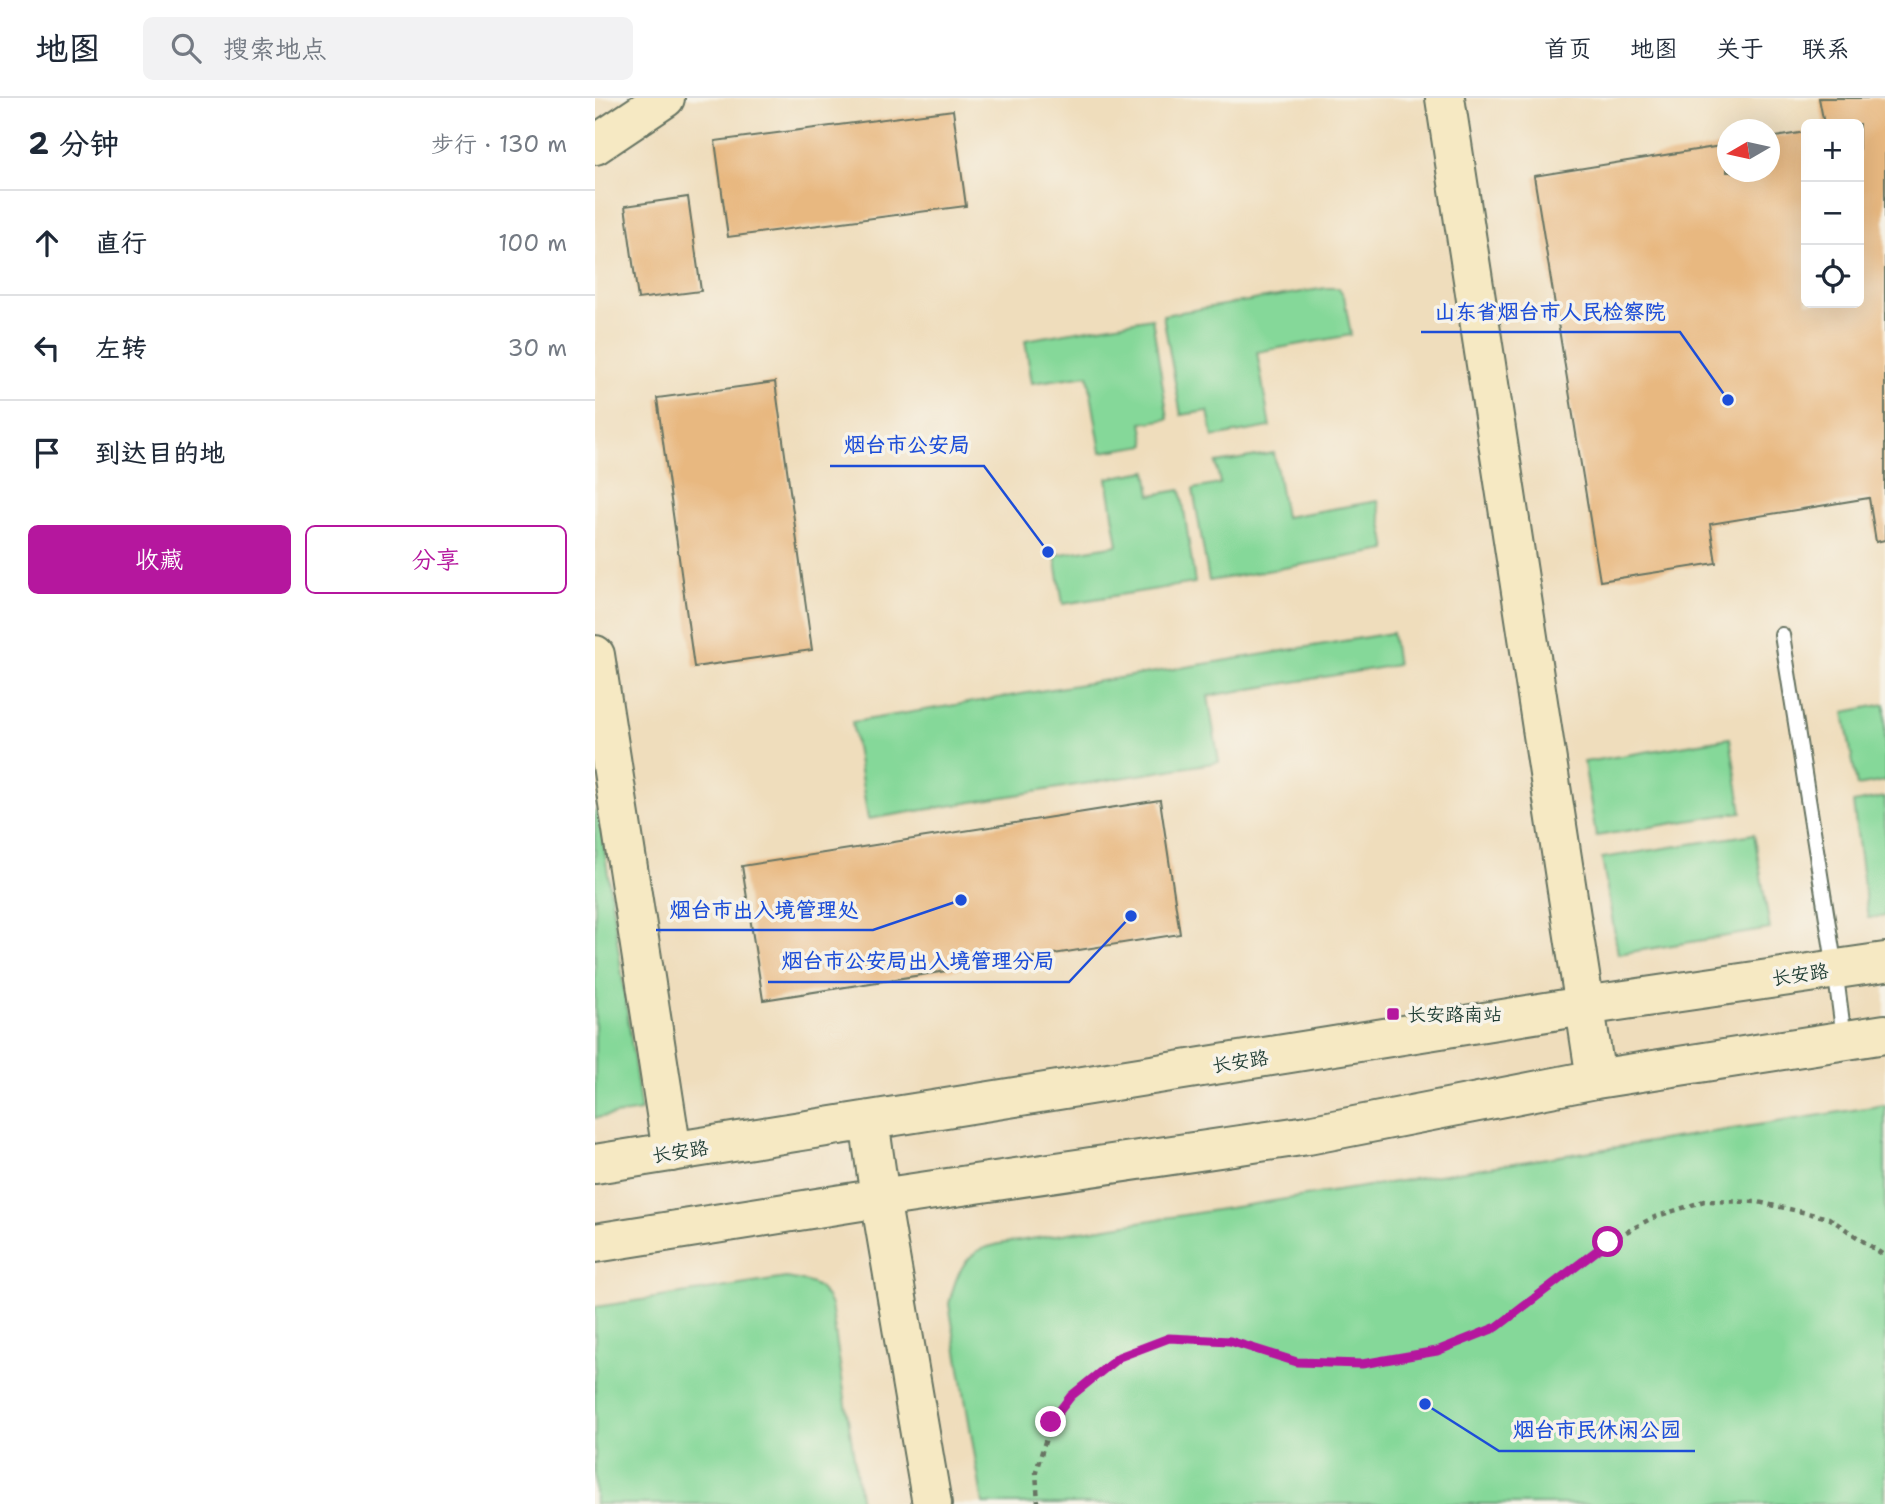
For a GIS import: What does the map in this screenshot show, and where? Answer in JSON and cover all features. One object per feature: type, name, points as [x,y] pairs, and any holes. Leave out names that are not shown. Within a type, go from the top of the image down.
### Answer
[{"type":"street","points":[[595,145],[665,98]]},
{"type":"street","points":[[1445,98],[1596,1079]]},
{"type":"street","points":[[595,656],[671,1152]]},
{"type":"street","name":"长安路","points":[[595,1164],[1584,1006],[1885,962]]},
{"type":"street","points":[[595,1243],[1308,1135],[1596,1079],[1885,1034]]},
{"type":"street","points":[[869,1120],[932,1504]]},
{"type":"lane","points":[[1782,635],[1845,1040]]},
{"type":"path","points":[[1038,1504],[1036,1471],[1051,1422],[1071,1396],[1119,1357],[1169,1338],[1230,1341],[1297,1362],[1362,1364],[1437,1351],[1497,1327],[1608,1242],[1652,1218],[1704,1201],[1758,1202],[1829,1218],[1885,1256]]},
{"type":"green space","points":[[1339,288],[1344,296],[1351,335],[1257,352],[1270,427],[1213,437],[1208,411],[1181,415],[1163,315]]},
{"type":"green space","points":[[1152,318],[1168,419],[1142,423],[1146,445],[1101,452],[1088,375],[1032,383],[1025,340]]},
{"type":"green space","points":[[1274,453],[1285,517],[1378,501],[1387,550],[1209,581],[1193,489],[1220,484],[1216,463]]},
{"type":"green space","points":[[1147,471],[1151,495],[1181,490],[1195,583],[1063,604],[1055,555],[1118,545],[1107,478]]},
{"type":"green space","points":[[1392,633],[1397,665],[1208,696],[1219,762],[868,819],[852,722]]},
{"type":"green space","points":[[1885,704],[1885,781],[1857,786],[1844,712]]},
{"type":"green space","points":[[1730,738],[1742,812],[1596,836],[1584,762]]},
{"type":"green space","points":[[1885,797],[1885,916],[1868,918],[1853,803]]},
{"type":"green space","points":[[599,810],[641,1111],[595,1118],[595,811]]},
{"type":"green space","points":[[1754,834],[1770,929],[1618,954],[1602,858]]},
{"type":"green space","points":[[1885,1105],[1885,1504],[983,1504],[949,1304],[962,1268],[980,1250],[999,1244]]},
{"type":"green space","points":[[786,1278],[818,1287],[831,1305],[861,1504],[595,1504],[595,1307]]},
{"type":"building","points":[[1819,98],[1885,98],[1885,540],[1876,542],[1869,498],[1710,524],[1716,563],[1600,581],[1534,176],[1717,147],[1717,182],[1780,182],[1780,136],[1801,133],[1801,308],[1864,308],[1864,119],[1823,119]]},
{"type":"building","points":[[953,110],[966,206],[728,237],[715,141]]},
{"type":"building","points":[[688,197],[701,291],[638,299],[625,206]]},
{"type":"building","points":[[775,382],[812,650],[694,667],[657,398]]},
{"type":"building","points":[[1160,800],[1180,934],[763,1000],[742,866]]},
{"type":"place","name":"山东省烟台市人民检察院","points":[[1728,400]]},
{"type":"place","name":"烟台市公安局","points":[[1048,552]]},
{"type":"place","name":"烟台市出入境管理处","points":[[961,900]]},
{"type":"place","name":"烟台市公安局出入境管理分局","points":[[1131,916]]},
{"type":"place","name":"长安路南站","points":[[1393,1014]]},
{"type":"place","name":"烟台市民休闲公园","points":[[1425,1404]]},
{"type":"route","points":[[1051,1422],[1071,1396],[1119,1357],[1169,1338],[1230,1341],[1297,1362],[1362,1364],[1437,1351],[1497,1327],[1608,1242]]}]
